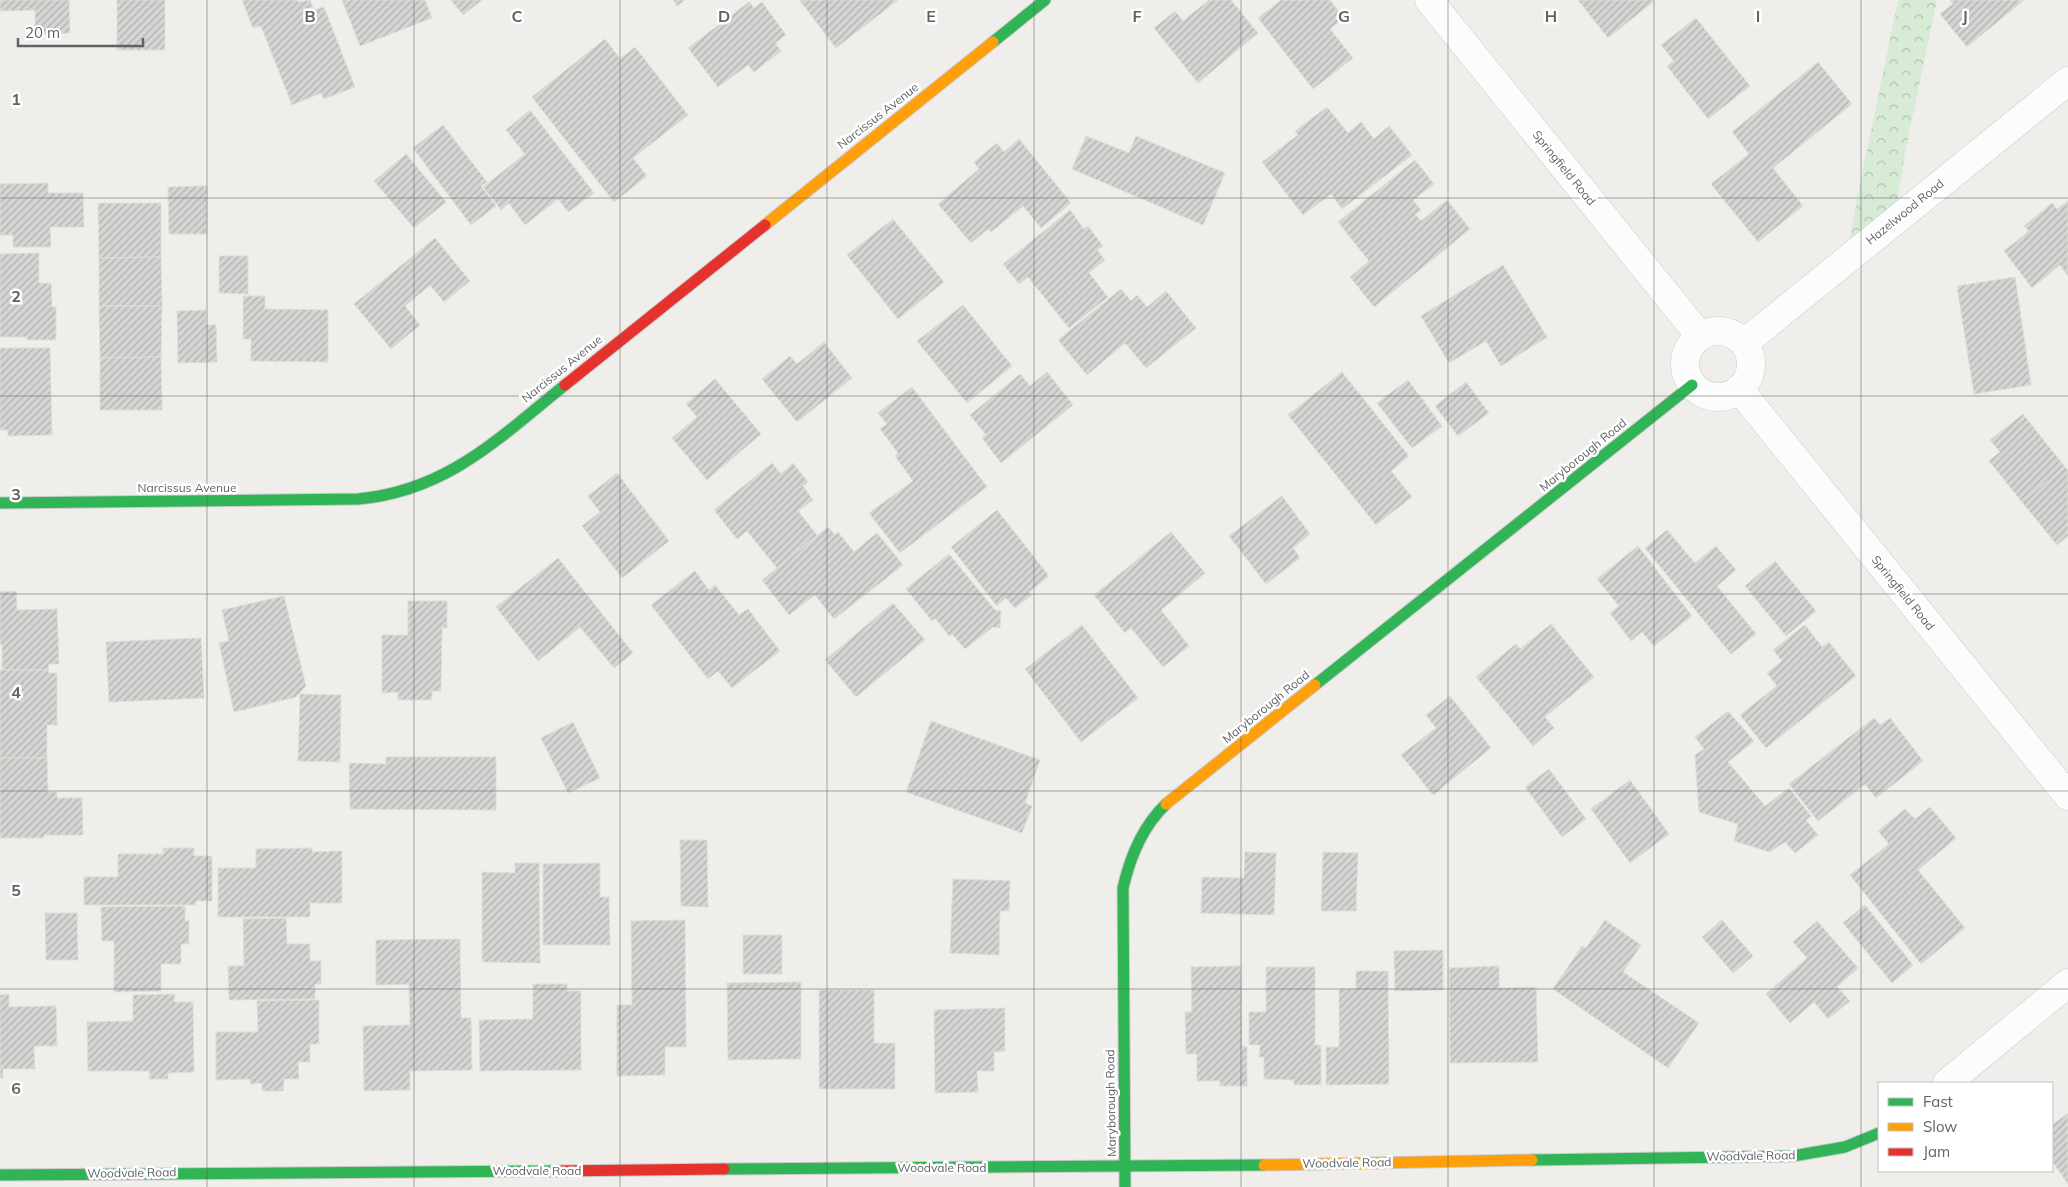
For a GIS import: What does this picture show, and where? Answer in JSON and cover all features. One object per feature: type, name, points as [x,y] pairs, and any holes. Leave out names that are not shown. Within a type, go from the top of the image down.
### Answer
[{"type":"street","name":"Narcissus Avenue","points":[[0,503],[358,499],[393,496],[428,485],[476,456],[1045,0]]},
{"type":"street","name":"Springfield Road","points":[[1429,0],[1700,336]]},
{"type":"street","name":"Hazelwood Road","points":[[1744,343],[2068,82]]},
{"type":"street","points":[[1729,331],[1744,343],[1749,351],[1750,372],[1746,381],[1739,389],[1722,396],[1716,396],[1701,392],[1692,385],[1687,375],[1686,363],[1688,352],[1700,336],[1711,332],[1729,331]]},
{"type":"street","name":"Maryborough Road","points":[[1125,1187],[1123,888],[1128,864],[1137,840],[1149,822],[1164,806],[1692,385]]},
{"type":"street","name":"Springfield Road","points":[[1739,389],[2068,796]]},
{"type":"street","points":[[1948,1082],[2068,983]]},
{"type":"street","name":"Woodvale Road","points":[[0,1175],[1125,1166],[1800,1155],[1836,1150],[1853,1145],[1878,1133]]},
{"type":"green space","points":[[1898,0],[1937,0],[1905,153],[1894,221],[1846,259],[1859,189]]},
{"type":"building","points":[[0,0],[69,0],[70,33],[35,35],[35,10],[0,11]]},
{"type":"building","points":[[117,0],[165,0],[165,50],[117,50]]},
{"type":"building","points":[[242,0],[297,0],[298,2],[310,0],[314,10],[324,7],[355,87],[324,99],[321,93],[292,105],[261,26],[253,28]]},
{"type":"building","points":[[342,0],[425,0],[432,18],[360,46]]},
{"type":"building","points":[[451,0],[482,0],[463,15]]},
{"type":"building","points":[[673,0],[685,0],[677,6]]},
{"type":"building","points":[[898,0],[836,48],[800,1]]},
{"type":"building","points":[[1209,0],[1231,0],[1258,33],[1198,83],[1154,28],[1175,11],[1183,21]]},
{"type":"building","points":[[1281,0],[1330,0],[1344,18],[1330,29],[1353,58],[1313,89],[1258,18]]},
{"type":"building","points":[[1578,0],[1653,0],[1654,1],[1608,38]]},
{"type":"building","points":[[1950,0],[2024,0],[1967,47],[1940,14],[1953,4]]},
{"type":"building","points":[[749,2],[754,8],[762,2],[786,35],[775,43],[781,51],[754,72],[748,65],[718,87],[688,48]]},
{"type":"building","points":[[1696,18],[1750,86],[1708,119],[1667,66],[1674,61],[1661,45]]},
{"type":"building","points":[[605,39],[620,59],[635,47],[688,115],[633,158],[647,176],[614,202],[532,97]]},
{"type":"building","points":[[1818,62],[1852,104],[1773,168],[1803,206],[1758,242],[1711,184],[1749,154],[1732,132]]},
{"type":"building","points":[[1327,107],[1348,133],[1361,122],[1374,139],[1389,126],[1412,155],[1342,209],[1331,194],[1303,215],[1262,162],[1298,135],[1295,131]]},
{"type":"building","points":[[530,110],[594,193],[568,212],[558,199],[525,225],[509,203],[501,210],[483,187],[525,154],[506,130]]},
{"type":"building","points":[[443,125],[487,182],[481,186],[496,206],[471,225],[413,148]]},
{"type":"building","points":[[1086,136],[1129,153],[1136,136],[1225,173],[1203,225],[1072,169]]},
{"type":"building","points":[[1019,139],[1071,203],[1041,228],[1023,206],[991,232],[988,229],[971,243],[938,204],[979,169],[974,162],[997,143],[1004,152]]},
{"type":"building","points":[[406,154],[446,202],[414,228],[374,181]]},
{"type":"building","points":[[1415,160],[1434,184],[1413,200],[1421,210],[1415,214],[1421,221],[1447,200],[1470,229],[1374,307],[1350,277],[1369,261],[1338,222]]},
{"type":"building","points":[[48,183],[48,193],[83,193],[84,227],[50,227],[51,247],[13,247],[13,235],[0,235],[0,184]]},
{"type":"building","points":[[207,186],[207,234],[169,234],[168,187]]},
{"type":"building","points":[[2068,201],[2068,276],[2060,265],[2032,288],[2004,251],[2029,231],[2024,226],[2052,203],[2057,209]]},
{"type":"building","points":[[98,203],[161,203],[161,257],[99,258]]},
{"type":"building","points":[[1070,210],[1084,229],[1088,226],[1103,246],[1097,250],[1105,260],[1089,273],[1108,297],[1069,328],[1028,277],[1019,284],[1003,264]]},
{"type":"building","points":[[893,219],[944,282],[898,319],[847,255]]},
{"type":"building","points":[[435,238],[470,281],[444,302],[430,285],[405,306],[420,325],[391,349],[354,304]]},
{"type":"building","points":[[39,253],[39,283],[51,283],[52,307],[56,307],[56,340],[27,340],[27,337],[0,337],[0,254]]},
{"type":"building","points":[[219,256],[248,256],[248,294],[219,293]]},
{"type":"building","points":[[161,257],[162,306],[99,306],[99,258]]},
{"type":"building","points":[[1503,265],[1547,337],[1501,366],[1486,341],[1449,363],[1421,316]]},
{"type":"building","points":[[2015,277],[2031,385],[1974,394],[1957,286]]},
{"type":"building","points":[[1121,289],[1131,301],[1137,295],[1147,307],[1166,291],[1196,328],[1146,368],[1125,343],[1087,375],[1058,340]]},
{"type":"building","points":[[243,296],[265,296],[265,309],[328,310],[328,362],[251,361],[251,339],[243,339]]},
{"type":"building","points":[[963,305],[1012,366],[967,403],[917,341]]},
{"type":"building","points":[[99,306],[162,306],[161,357],[100,358]]},
{"type":"building","points":[[206,310],[206,325],[216,325],[217,362],[178,363],[177,311]]},
{"type":"building","points":[[824,342],[852,378],[797,422],[762,379],[790,356],[797,364]]},
{"type":"building","points":[[0,348],[50,348],[52,435],[8,436],[8,430],[0,430]]},
{"type":"building","points":[[161,357],[162,410],[100,410],[100,358]]},
{"type":"building","points":[[1047,372],[1073,405],[1001,463],[982,438],[986,435],[970,415],[1020,374],[1030,386]]},
{"type":"building","points":[[1342,372],[1409,456],[1391,471],[1412,497],[1376,525],[1288,415]]},
{"type":"building","points":[[715,379],[761,434],[707,480],[672,438],[697,417],[686,404]]},
{"type":"building","points":[[1408,380],[1442,426],[1412,448],[1377,403]]},
{"type":"building","points":[[1466,382],[1489,413],[1458,436],[1435,406]]},
{"type":"building","points":[[912,387],[987,487],[900,553],[869,513],[913,481],[895,456],[898,453],[880,429],[887,424],[878,413]]},
{"type":"building","points":[[2023,414],[2065,467],[2022,502],[1989,461],[2000,452],[1990,440]]},
{"type":"building","points":[[772,463],[781,474],[793,463],[808,482],[803,486],[813,500],[798,511],[817,535],[777,568],[747,531],[737,539],[714,510]]},
{"type":"building","points":[[2065,467],[2068,470],[2068,536],[2057,545],[2022,502]]},
{"type":"building","points":[[617,473],[669,541],[622,578],[582,526],[600,512],[588,496]]},
{"type":"building","points":[[1282,496],[1310,534],[1293,548],[1300,558],[1266,584],[1229,536]]},
{"type":"building","points":[[997,510],[1049,576],[1029,592],[1032,595],[1015,608],[1006,598],[997,606],[951,547]]},
{"type":"building","points":[[828,527],[835,535],[838,532],[854,552],[877,533],[903,565],[834,619],[815,595],[789,615],[762,580]]},
{"type":"building","points":[[1667,530],[1695,563],[1716,546],[1736,570],[1717,586],[1756,634],[1731,654],[1645,548]]},
{"type":"building","points":[[1171,532],[1205,573],[1161,610],[1189,646],[1163,667],[1131,628],[1125,633],[1094,595]]},
{"type":"building","points":[[1638,546],[1692,616],[1654,646],[1642,632],[1631,641],[1610,613],[1619,606],[1597,579]]},
{"type":"building","points":[[949,554],[995,610],[1001,611],[1000,628],[993,627],[965,649],[952,634],[949,636],[935,618],[932,621],[906,589]]},
{"type":"building","points":[[558,558],[633,653],[614,668],[580,627],[538,661],[496,607]]},
{"type":"building","points":[[1775,561],[1816,611],[1786,636],[1745,586]]},
{"type":"building","points":[[695,571],[709,590],[715,585],[739,615],[748,609],[780,651],[732,688],[718,671],[708,679],[651,605]]},
{"type":"building","points":[[16,591],[17,610],[57,609],[59,664],[49,664],[48,670],[2,670],[0,592]]},
{"type":"building","points":[[284,596],[306,686],[296,697],[234,712],[219,643],[229,641],[222,610]]},
{"type":"building","points":[[408,601],[447,601],[447,628],[442,627],[441,691],[432,691],[432,700],[398,700],[398,692],[382,693],[382,635],[408,635]]},
{"type":"building","points":[[893,603],[925,640],[856,697],[825,660]]},
{"type":"building","points":[[1551,624],[1594,677],[1545,717],[1554,728],[1533,746],[1476,677],[1516,644],[1520,649]]},
{"type":"building","points":[[1082,625],[1138,698],[1081,742],[1025,669]]},
{"type":"building","points":[[1805,625],[1822,647],[1829,642],[1856,676],[1766,748],[1740,715],[1777,686],[1767,673],[1782,661],[1773,650]]},
{"type":"building","points":[[201,638],[204,698],[109,702],[106,642]]},
{"type":"building","points":[[0,670],[48,670],[49,673],[57,673],[57,725],[47,725],[47,758],[0,758]]},
{"type":"building","points":[[300,694],[341,695],[340,762],[298,761]]},
{"type":"building","points":[[1450,696],[1491,748],[1433,795],[1401,755],[1436,728],[1426,715]]},
{"type":"building","points":[[1728,711],[1754,741],[1728,762],[1765,806],[1789,788],[1811,816],[1806,820],[1818,835],[1795,853],[1785,842],[1770,852],[1734,841],[1738,824],[1699,812],[1695,755],[1704,749],[1695,737]]},
{"type":"building","points":[[1874,718],[1880,725],[1890,718],[1923,761],[1876,798],[1865,784],[1818,821],[1789,784]]},
{"type":"building","points":[[931,721],[1040,760],[1025,803],[1032,806],[1022,833],[906,792]]},
{"type":"building","points":[[573,722],[600,778],[568,793],[541,738]]},
{"type":"building","points":[[386,757],[496,757],[496,810],[350,809],[349,763],[386,764]]},
{"type":"building","points":[[0,758],[47,758],[48,792],[57,792],[57,798],[82,798],[83,835],[44,835],[44,838],[0,838]]},
{"type":"building","points":[[1549,769],[1586,819],[1562,837],[1525,787]]},
{"type":"building","points":[[1630,780],[1669,834],[1630,863],[1591,809]]},
{"type":"building","points":[[1930,807],[1956,838],[1918,870],[1965,928],[1921,964],[1850,875],[1889,844],[1878,831],[1905,809],[1915,819]]},
{"type":"building","points":[[680,840],[707,840],[708,907],[681,906]]},
{"type":"building","points":[[163,848],[194,848],[194,856],[212,856],[212,901],[196,901],[196,905],[84,905],[84,877],[118,877],[118,854],[164,854]]},
{"type":"building","points":[[312,848],[312,852],[342,851],[342,903],[310,903],[310,917],[218,917],[218,868],[256,868],[256,849]]},
{"type":"building","points":[[1245,852],[1276,853],[1274,915],[1201,913],[1202,877],[1244,878]]},
{"type":"building","points":[[1323,852],[1358,853],[1356,911],[1321,911]]},
{"type":"building","points":[[515,863],[539,863],[540,963],[482,962],[482,872],[515,873]]},
{"type":"building","points":[[600,863],[600,897],[609,897],[610,945],[543,945],[543,864]]},
{"type":"building","points":[[953,879],[1010,881],[1009,911],[1000,911],[999,955],[950,953]]},
{"type":"building","points":[[1865,905],[1913,965],[1892,983],[1843,923]]},
{"type":"building","points":[[185,906],[185,921],[189,921],[189,944],[181,944],[181,964],[161,964],[161,991],[114,992],[114,941],[102,941],[101,907]]},
{"type":"building","points":[[45,913],[77,913],[78,960],[46,960]]},
{"type":"building","points":[[286,918],[287,944],[310,944],[310,961],[321,961],[321,984],[315,984],[315,999],[229,1000],[228,966],[244,966],[243,919]]},
{"type":"building","points":[[685,920],[686,1047],[665,1047],[665,1075],[617,1076],[617,1005],[632,1005],[631,921]]},
{"type":"building","points":[[1605,920],[1641,945],[1623,972],[1699,1023],[1668,1068],[1553,989],[1582,946],[1586,948]]},
{"type":"building","points":[[1722,920],[1753,956],[1733,973],[1702,937]]},
{"type":"building","points":[[1817,921],[1858,968],[1837,987],[1850,1001],[1828,1019],[1814,1002],[1790,1023],[1766,994],[1807,958],[1793,942]]},
{"type":"building","points":[[743,935],[782,935],[782,974],[743,974]]},
{"type":"building","points":[[460,939],[461,1018],[471,1018],[472,1070],[410,1071],[410,1090],[364,1091],[363,1026],[410,1025],[409,984],[376,985],[376,940]]},
{"type":"building","points":[[1443,950],[1443,990],[1395,991],[1394,951]]},
{"type":"building","points":[[1241,966],[1242,1046],[1247,1047],[1247,1086],[1220,1086],[1220,1081],[1197,1081],[1197,1054],[1186,1054],[1185,1012],[1192,1012],[1191,967]]},
{"type":"building","points":[[1499,966],[1499,988],[1536,987],[1538,1062],[1450,1063],[1449,968]]},
{"type":"building","points":[[1266,967],[1315,967],[1315,1045],[1321,1045],[1321,1085],[1294,1085],[1294,1080],[1264,1079],[1264,1057],[1259,1057],[1260,1045],[1249,1045],[1249,1012],[1266,1012]]},
{"type":"building","points":[[1356,971],[1388,971],[1389,1084],[1326,1085],[1326,1047],[1339,1047],[1339,989],[1356,989]]},
{"type":"building","points":[[801,982],[801,1059],[728,1060],[727,983]]},
{"type":"building","points":[[533,984],[567,984],[567,991],[581,991],[581,1070],[480,1071],[479,1020],[533,1019]]},
{"type":"building","points":[[819,990],[874,990],[874,1043],[895,1043],[895,1089],[819,1089]]},
{"type":"building","points":[[9,994],[9,1007],[56,1006],[57,1046],[34,1046],[35,1069],[3,1069],[3,1078],[0,1078],[0,995]]},
{"type":"building","points":[[175,994],[174,1002],[193,1002],[194,1072],[168,1073],[168,1079],[149,1079],[150,1071],[88,1071],[87,1022],[133,1021],[133,995]]},
{"type":"building","points":[[319,1000],[319,1044],[310,1044],[310,1062],[298,1062],[299,1079],[284,1079],[283,1091],[262,1091],[262,1083],[250,1084],[250,1079],[216,1080],[216,1032],[258,1032],[257,1001]]},
{"type":"building","points":[[1005,1008],[1005,1051],[994,1052],[994,1071],[977,1071],[978,1092],[935,1093],[934,1010]]},
{"type":"building","points":[[2068,1113],[2068,1184],[2053,1162],[2053,1124]]},
{"type":"traffic: fast","points":[[993,42],[1045,0]]},
{"type":"traffic: fast","points":[[0,503],[358,499],[390,494],[419,485],[470,459],[565,385]]},
{"type":"traffic: fast","points":[[1315,685],[1692,385]]},
{"type":"traffic: fast","points":[[1125,1187],[1123,888],[1129,865],[1138,843],[1150,822],[1166,804]]},
{"type":"traffic: fast","points":[[1532,1160],[1793,1156],[1845,1147],[1878,1133]]},
{"type":"traffic: fast","points":[[724,1169],[1264,1165]]},
{"type":"traffic: fast","points":[[0,1175],[556,1171]]},
{"type":"traffic: slow","points":[[765,225],[993,42]]},
{"type":"traffic: slow","points":[[1166,804],[1315,685]]},
{"type":"traffic: slow","points":[[1264,1165],[1532,1160]]},
{"type":"traffic: jam","points":[[565,385],[765,225]]},
{"type":"traffic: jam","points":[[556,1171],[724,1169]]}]
